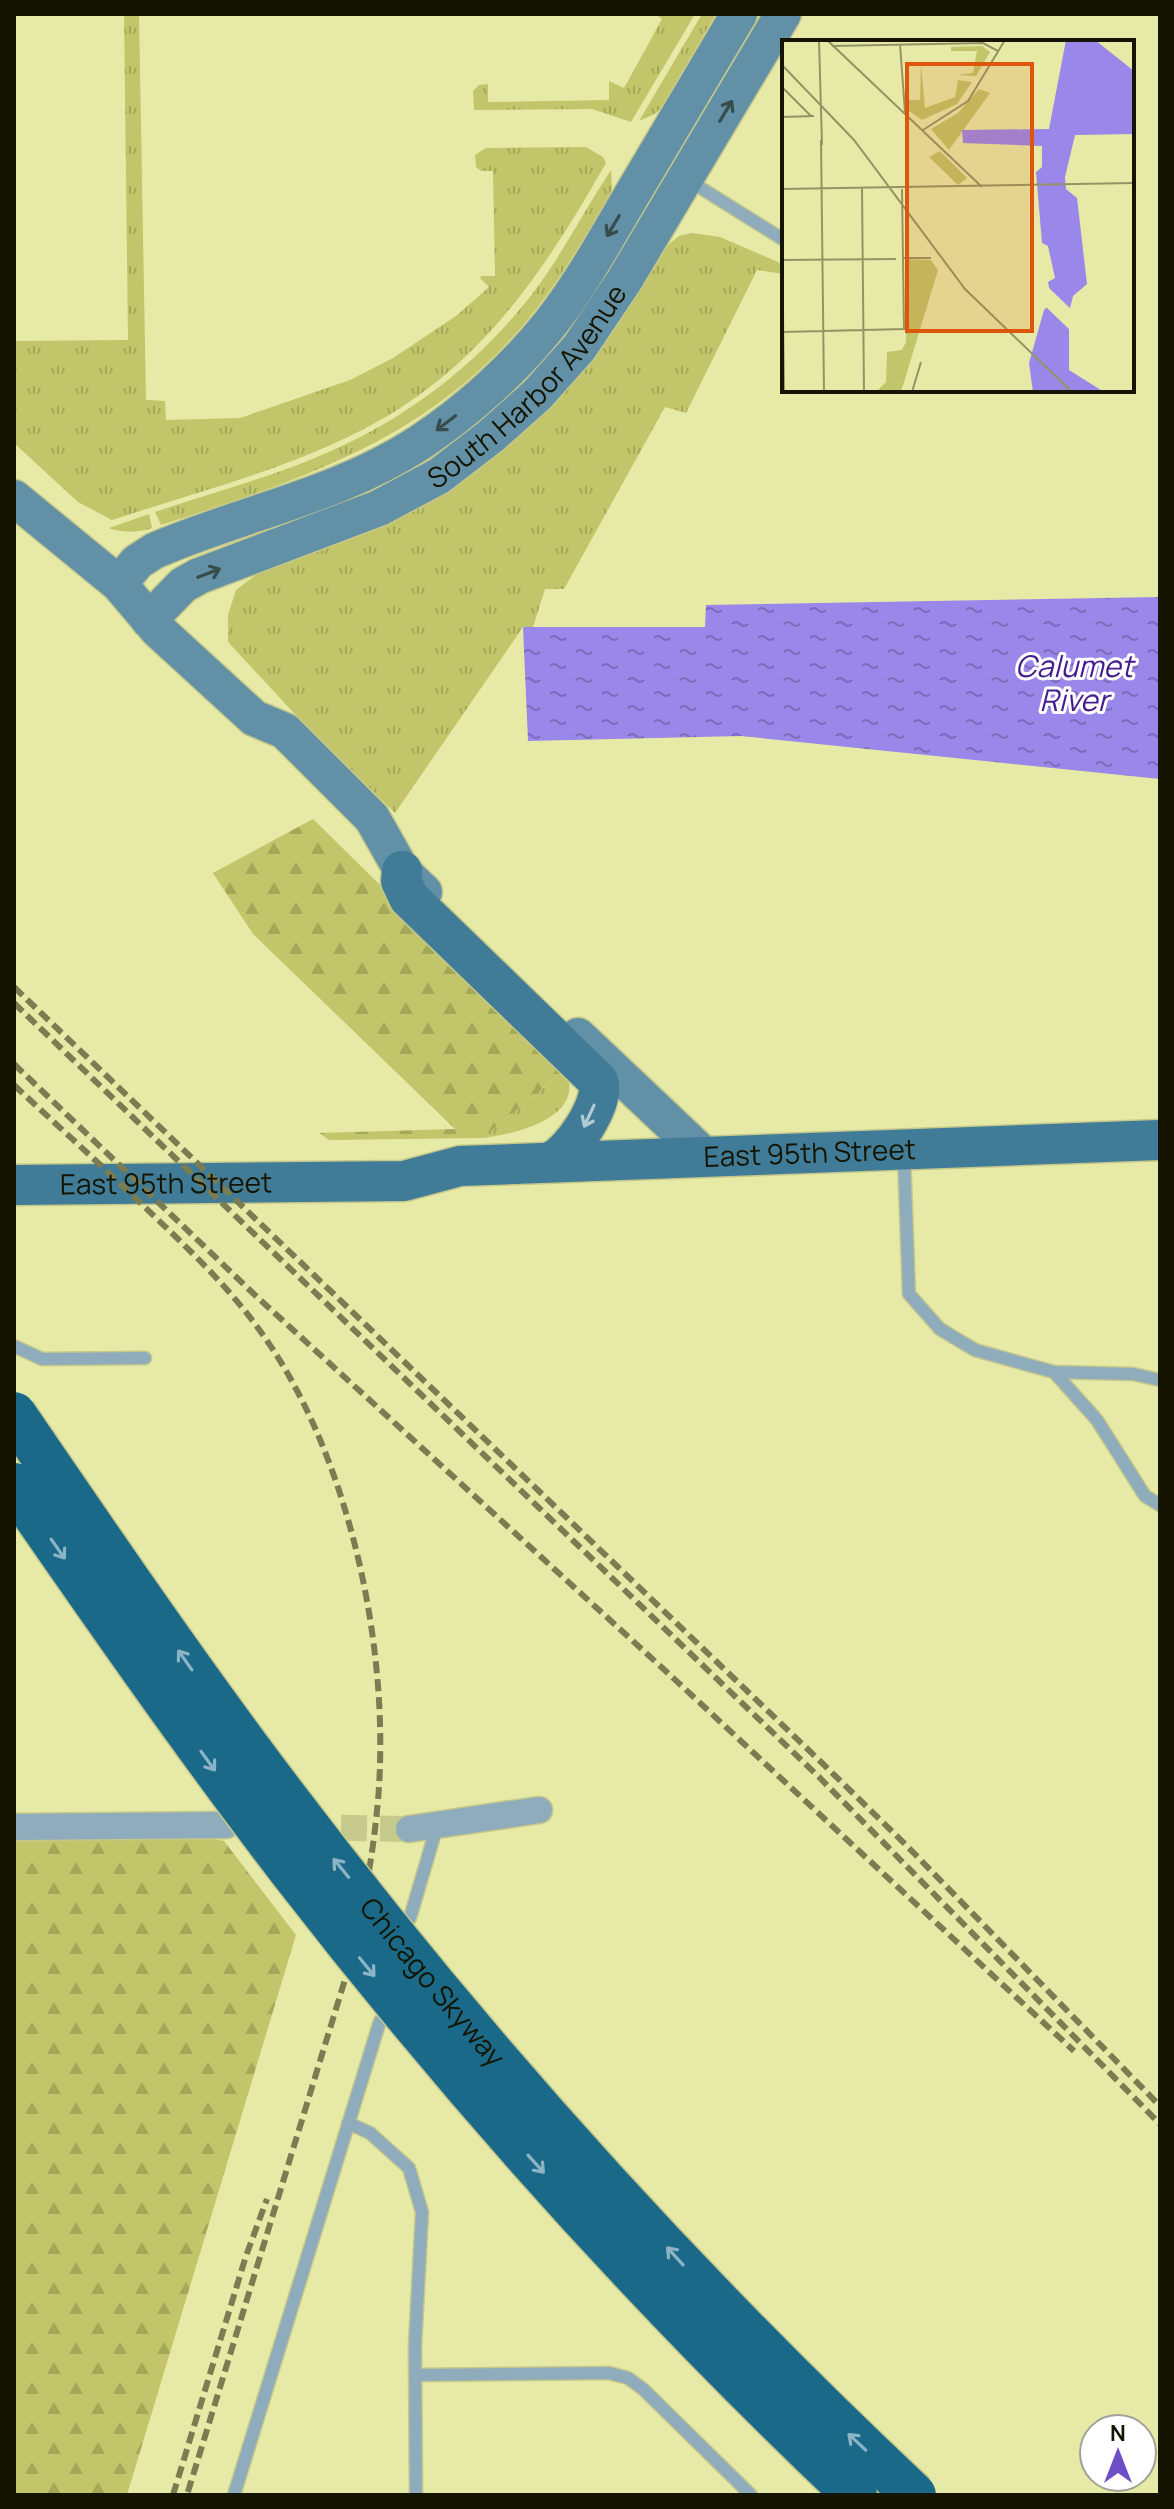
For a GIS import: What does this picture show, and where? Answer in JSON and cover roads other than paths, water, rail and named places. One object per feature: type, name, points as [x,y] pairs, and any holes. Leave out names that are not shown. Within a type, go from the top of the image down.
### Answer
[{"type":"highway","name":"Chicago Skyway","points":[[14,1414],[246,1745],[478,2037],[691,2275],[836,2422],[914,2495]]},
{"type":"highway","name":"Chicago Skyway","points":[[14,1485],[214,1769],[293,1873],[436,2049],[661,2302],[855,2495]]},
{"type":"main road","name":"South Harbor Avenue","points":[[119,584],[137,562],[154,551],[300,499],[362,473],[418,444],[467,407],[510,368],[549,325],[592,261],[739,14]]},
{"type":"main road","name":"South Harbor Avenue","points":[[149,620],[183,585],[379,508],[439,476],[537,395],[579,348],[624,281],[783,14]]},
{"type":"main road","points":[[14,498],[119,584],[149,620],[254,718],[267,744],[358,831],[395,859],[706,1157]]},
{"type":"main road","points":[[395,859],[409,898],[598,1081],[600,1094],[583,1130],[561,1157],[550,1162]]},
{"type":"main road","name":"East 95th Street","points":[[14,1163],[401,1156],[460,1166],[1160,1140]]},
{"type":"main road","name":"East 95th Street","points":[[14,1185],[404,1181],[460,1166]]},
{"type":"street","points":[[409,1829],[539,1810]]},
{"type":"street","points":[[14,1827],[226,1825]]},
{"type":"lane","points":[[686,178],[782,239]]},
{"type":"lane","points":[[904,1149],[909,1294],[940,1329],[975,1350],[1054,1372],[1133,1374],[1160,1380]]},
{"type":"lane","points":[[14,1346],[42,1359],[145,1358]]},
{"type":"lane","points":[[1054,1372],[1097,1420],[1145,1496],[1160,1505]]},
{"type":"lane","points":[[410,1918],[438,1825]]},
{"type":"lane","points":[[234,2495],[380,2021]]},
{"type":"lane","points":[[348,2123],[370,2133],[409,2168],[422,2212],[416,2375],[416,2495]]},
{"type":"lane","points":[[416,2375],[609,2373],[628,2378],[751,2495]]},
{"type":"water","name":"Calumet River","points":[[1160,597],[1160,779],[741,736],[528,741],[523,627],[705,627],[706,605]]},
{"type":"tunnel","points":[[302,1827],[409,1829]]},
{"type":"railway","points":[[14,987],[820,1761],[1160,2106]]},
{"type":"railway","points":[[14,1003],[820,1778],[1160,2124]]},
{"type":"railway","points":[[14,1064],[256,1296],[1074,2051]]},
{"type":"railway","points":[[14,1085],[209,1270],[258,1328],[290,1377],[317,1432],[339,1492],[357,1554],[370,1617],[378,1680],[378,1800],[370,1865],[347,1973],[187,2495]]},
{"type":"railway","points":[[173,2495],[246,2256],[267,2199]]}]
